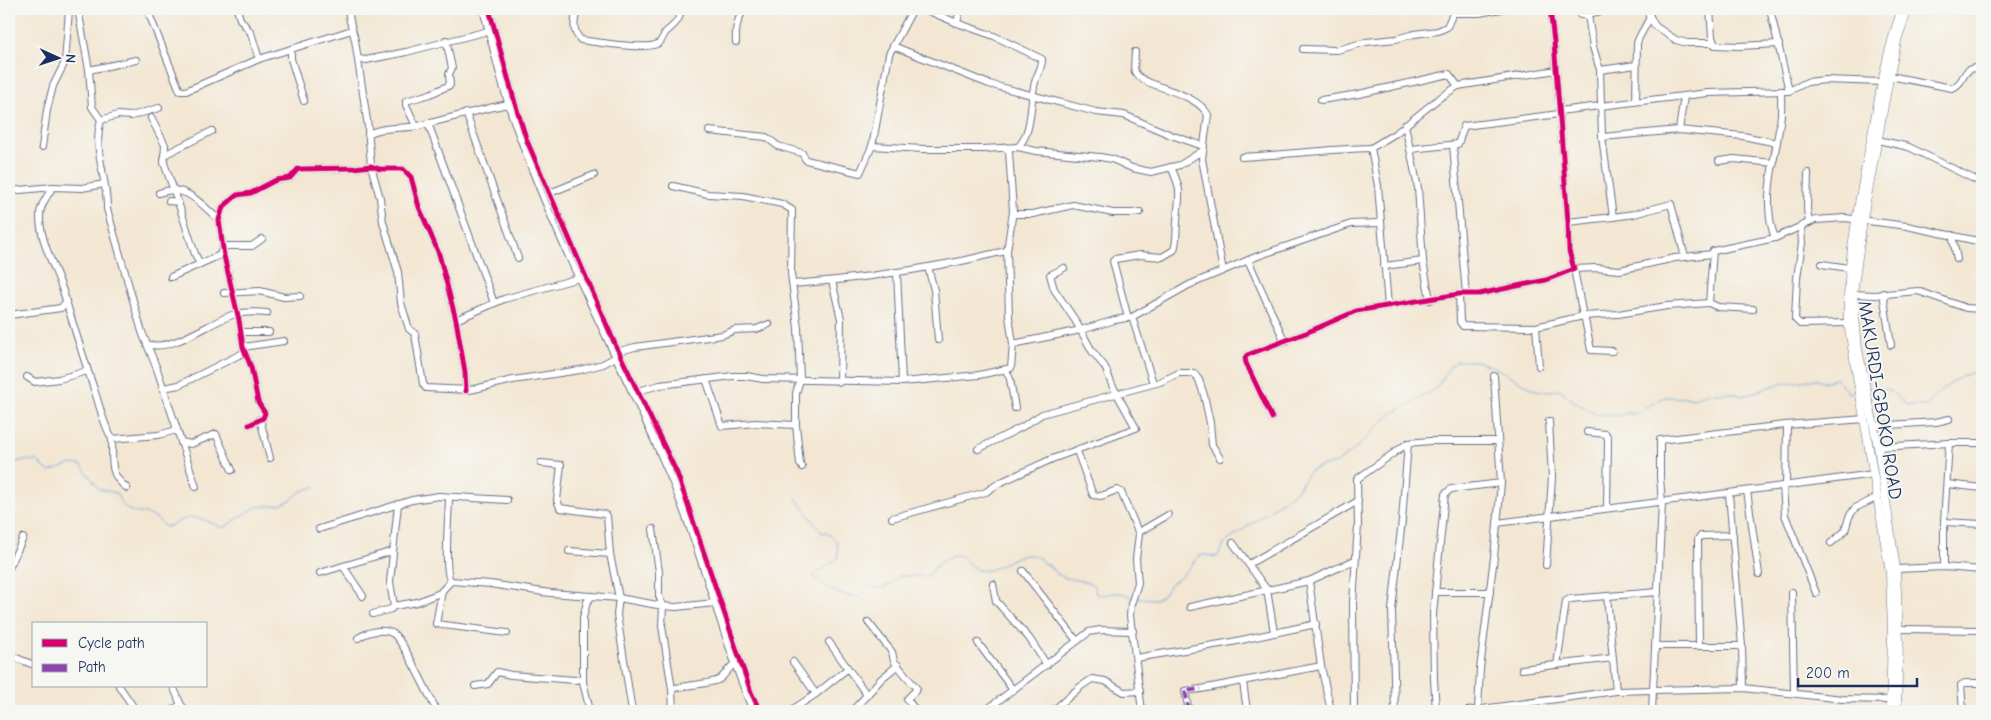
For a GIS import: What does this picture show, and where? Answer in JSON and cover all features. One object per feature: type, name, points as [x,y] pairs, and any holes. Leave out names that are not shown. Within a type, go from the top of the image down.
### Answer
[{"type":"main road","name":"MAKURDI-GBOKO ROAD","points":[[1862,384],[1848,323],[1849,268],[1860,220],[1882,82],[1894,30],[1902,9]]},
{"type":"main road","points":[[1898,711],[1899,629],[1896,569],[1881,500],[1878,448],[1862,384],[1854,323],[1853,294],[1860,220],[1898,36],[1908,9]]},
{"type":"main road","name":"MAKURDI-GBOKO ROAD","points":[[1864,396],[1865,419],[1874,474],[1881,500],[1891,593],[1890,711]]},
{"type":"street","points":[[42,147],[47,110],[53,86],[65,62],[69,10],[72,9]]},
{"type":"street","points":[[78,9],[89,70],[92,108],[95,114],[102,120]]},
{"type":"street","points":[[147,9],[180,91],[258,59],[352,30]]},
{"type":"street","points":[[237,9],[240,19],[251,33],[258,59]]},
{"type":"street","points":[[348,9],[358,59],[372,166],[384,222],[398,272],[401,303],[409,329],[415,334],[423,384],[426,388],[466,390],[513,380],[580,370],[603,364],[615,354],[635,347],[722,335],[735,330],[752,330],[769,324]]},
{"type":"street","points":[[482,9],[508,104],[536,181],[667,469],[715,603],[725,625],[734,664],[753,711]]},
{"type":"street","points":[[489,9],[527,140],[615,354],[638,391],[677,474],[725,625],[750,692],[760,711]]},
{"type":"street","points":[[578,9],[574,20],[578,38],[581,40],[643,47],[654,46],[660,43],[666,31],[675,26],[679,20],[682,9]]},
{"type":"street","points":[[736,42],[738,18],[744,9]]},
{"type":"street","points":[[709,132],[766,137],[778,146],[802,153],[806,160],[860,173],[872,146],[887,60],[913,9]]},
{"type":"street","points":[[924,9],[994,36],[1040,58],[1042,62],[1032,94],[1032,108],[1024,140],[1011,148]]},
{"type":"street","points":[[957,23],[960,9]]},
{"type":"street","points":[[1303,49],[1337,50],[1366,42],[1396,39],[1414,34],[1438,31],[1446,27],[1452,11],[1479,13],[1501,9]]},
{"type":"street","points":[[1550,9],[1569,251],[1591,350],[1612,350]]},
{"type":"street","points":[[1578,9],[1580,15],[1588,15],[1610,9]]},
{"type":"street","points":[[1646,9],[1655,26],[1676,40],[1738,46],[1779,44]]},
{"type":"street","points":[[1710,9],[1713,43]]},
{"type":"street","points":[[1770,9],[1789,91]]},
{"type":"street","points":[[1588,15],[1593,48],[1600,70],[1602,137],[1613,217]]},
{"type":"street","points":[[1636,101],[1638,39],[1646,27],[1650,16]]},
{"type":"street","points":[[1646,27],[1655,26]]},
{"type":"street","points":[[358,59],[366,60],[406,52],[446,40],[488,31]]},
{"type":"street","points":[[416,126],[406,101],[430,94],[450,85],[449,74],[452,68],[446,40]]},
{"type":"street","points":[[893,46],[989,84],[1096,112],[1124,115],[1202,149]]},
{"type":"street","points":[[291,49],[291,59],[304,102]]},
{"type":"street","points":[[1134,52],[1137,74],[1159,86],[1188,96],[1206,111],[1208,116],[1202,149],[1223,271]]},
{"type":"street","points":[[89,70],[136,60]]},
{"type":"street","points":[[1600,70],[1636,65]]},
{"type":"street","points":[[1890,76],[1952,88],[1958,86],[1966,71],[1973,68],[1982,68]]},
{"type":"street","points":[[1242,157],[1287,155],[1334,149],[1371,148],[1458,86],[1556,70]]},
{"type":"street","points":[[1321,100],[1359,94],[1449,74],[1458,86]]},
{"type":"street","points":[[1411,148],[1453,145],[1460,142],[1464,126],[1636,101],[1684,96],[1789,91],[1814,81],[1839,79],[1882,82]]},
{"type":"street","points":[[1775,238],[1770,222],[1769,209],[1781,120],[1781,91]]},
{"type":"street","points":[[1679,130],[1684,96]]},
{"type":"street","points":[[368,130],[416,126],[508,104]]},
{"type":"street","points":[[102,120],[118,115],[131,116],[159,108]]},
{"type":"street","points":[[466,113],[518,258]]},
{"type":"street","points":[[151,118],[165,145],[164,163],[200,264]]},
{"type":"street","points":[[102,120],[98,136],[107,209],[142,332],[178,430],[196,487]]},
{"type":"street","points":[[428,123],[494,303]]},
{"type":"street","points":[[1405,125],[1418,188],[1423,261],[1430,300]]},
{"type":"street","points":[[1602,137],[1679,130],[1743,136],[1777,143]]},
{"type":"street","points":[[164,155],[212,131]]},
{"type":"street","points":[[1878,140],[1909,147],[1982,183]]},
{"type":"street","points":[[1453,145],[1463,294],[1460,322],[1463,326],[1536,328],[1584,316],[1618,314],[1667,306],[1709,303],[1718,307],[1753,309]]},
{"type":"street","points":[[872,146],[1011,148],[1100,157],[1142,171],[1151,172],[1172,167],[1202,149]]},
{"type":"street","points":[[638,391],[652,386],[746,376],[763,379],[840,382],[902,382],[979,375],[1006,370],[1012,366],[1013,344],[1009,316],[1007,251],[1013,214],[1011,148]]},
{"type":"street","points":[[1371,148],[1378,186],[1388,306]]},
{"type":"street","points":[[1719,161],[1734,159],[1774,163]]},
{"type":"street","points":[[249,424],[260,419],[265,413],[258,402],[251,367],[244,350],[219,220],[226,202],[237,195],[251,193],[276,180],[290,178],[298,169],[372,166],[380,169],[404,169],[411,177],[419,207],[439,254],[456,320],[466,372],[466,390]]},
{"type":"street","points":[[1153,383],[1113,261],[1115,259],[1140,256],[1162,257],[1174,250],[1180,196],[1172,167]]},
{"type":"street","points":[[1808,173],[1809,223]]},
{"type":"street","points":[[550,193],[594,175]]},
{"type":"street","points":[[536,181],[544,178]]},
{"type":"street","points":[[9,191],[53,187],[82,188],[104,184]]},
{"type":"street","points":[[673,186],[708,194],[743,196],[782,204],[790,208],[792,212],[791,274],[798,328],[800,380],[796,393],[796,425],[800,464],[802,467]]},
{"type":"street","points":[[53,187],[44,200],[40,216],[42,237],[66,302],[86,371],[98,401],[102,420],[112,439],[112,469],[118,481],[127,488]]},
{"type":"street","points":[[159,194],[173,189],[193,196],[219,220]]},
{"type":"street","points":[[169,202],[178,202]]},
{"type":"street","points":[[1568,222],[1634,214],[1671,204],[1685,257]]},
{"type":"street","points":[[1013,214],[1033,214],[1073,205],[1132,214],[1140,212]]},
{"type":"street","points":[[1709,303],[1712,254],[1715,250],[1775,238],[1809,223],[1826,218],[1846,218],[1928,229],[1982,242]]},
{"type":"street","points":[[1013,344],[1081,330],[1130,317],[1171,294],[1248,260],[1351,224],[1380,223]]},
{"type":"street","points":[[1801,227],[1802,249],[1797,278],[1795,319],[1800,324],[1848,323]]},
{"type":"street","points":[[1952,235],[1957,259]]},
{"type":"street","points":[[223,247],[252,246],[262,239]]},
{"type":"street","points":[[171,277],[220,255],[223,247]]},
{"type":"street","points":[[793,284],[897,272],[1007,251]]},
{"type":"street","points":[[1272,418],[1245,358],[1247,355],[1285,342],[1350,314],[1463,294],[1479,294],[1535,282],[1574,269],[1620,270],[1685,257],[1712,254]]},
{"type":"street","points":[[1248,260],[1285,342]]},
{"type":"street","points":[[1384,266],[1423,261]]},
{"type":"street","points":[[1822,264],[1849,268]]},
{"type":"street","points":[[928,267],[933,284],[938,340]]},
{"type":"street","points":[[892,518],[986,492],[999,483],[1021,473],[1136,428],[1117,394],[1105,367],[1092,352],[1081,330],[1054,289],[1050,275],[1064,268]]},
{"type":"street","points":[[897,272],[902,382]]},
{"type":"street","points":[[456,320],[494,303],[579,278]]},
{"type":"street","points":[[832,281],[841,319],[840,382]]},
{"type":"street","points":[[224,293],[260,291],[284,297],[300,296]]},
{"type":"street","points":[[1853,294],[1922,292],[1966,308],[1982,309]]},
{"type":"street","points":[[1884,293],[1891,345]]},
{"type":"street","points":[[9,314],[61,308],[66,302]]},
{"type":"street","points":[[147,344],[156,347],[182,339],[237,314],[267,313]]},
{"type":"street","points":[[1536,328],[1539,366]]},
{"type":"street","points":[[241,332],[269,332]]},
{"type":"street","points":[[163,388],[179,385],[244,350],[284,341]]},
{"type":"street","points":[[1006,370],[1010,379],[1015,408]]},
{"type":"street","points":[[27,377],[35,382],[59,379],[86,371]]},
{"type":"street","points":[[978,449],[1022,427],[1042,414],[1160,382],[1183,372],[1196,375],[1199,380],[1207,410],[1212,445],[1220,458]]},
{"type":"street","points":[[1478,710],[1480,669],[1501,483],[1494,376]]},
{"type":"street","points":[[706,379],[722,426],[755,423],[796,425]]},
{"type":"street","points":[[260,419],[270,458]]},
{"type":"street","points":[[1652,711],[1662,502],[1660,440],[1785,425],[1865,419]]},
{"type":"street","points":[[1873,426],[1936,422],[1949,419]]},
{"type":"street","points":[[1546,565],[1551,515],[1552,477],[1549,421]]},
{"type":"street","points":[[1785,425],[1787,426],[1785,515],[1816,593]]},
{"type":"street","points":[[112,439],[158,435],[178,430]]},
{"type":"street","points":[[1587,432],[1606,434],[1608,439],[1608,508]]},
{"type":"street","points":[[181,442],[191,444],[216,434],[232,470]]},
{"type":"street","points":[[1354,711],[1353,603],[1358,501],[1356,485],[1358,477],[1408,443],[1430,441],[1498,441]]},
{"type":"street","points":[[1878,448],[1949,442],[1982,443]]},
{"type":"street","points":[[1944,567],[1944,522],[1949,442]]},
{"type":"street","points":[[1395,711],[1392,610],[1408,443]]},
{"type":"street","points":[[1077,451],[1092,494],[1097,496],[1117,490],[1121,492],[1139,532],[1136,559],[1138,583],[1130,612],[1142,711]]},
{"type":"street","points":[[541,463],[561,465],[557,500],[560,508],[607,516],[610,554],[619,598],[617,615],[632,711]]},
{"type":"street","points":[[1497,523],[1874,474]]},
{"type":"street","points":[[1436,711],[1433,638],[1435,592],[1446,492],[1472,486],[1501,483]]},
{"type":"street","points":[[1947,484],[1982,488]]},
{"type":"street","points":[[1747,491],[1758,574]]},
{"type":"street","points":[[1729,494],[1742,646],[1743,688]]},
{"type":"street","points":[[319,529],[412,500],[438,496],[488,501],[507,500]]},
{"type":"street","points":[[449,498],[447,563],[448,578],[451,581]]},
{"type":"street","points":[[1831,543],[1845,531],[1849,517],[1855,508],[1881,500]]},
{"type":"street","points":[[1249,564],[1358,501]]},
{"type":"street","points":[[394,606],[390,582],[398,504]]},
{"type":"street","points":[[1139,532],[1168,515]]},
{"type":"street","points":[[1944,522],[1982,524]]},
{"type":"street","points":[[652,529],[659,572],[659,596],[663,606],[662,626],[672,689],[673,711]]},
{"type":"street","points":[[1699,646],[1698,539],[1701,536],[1733,535]]},
{"type":"street","points":[[9,568],[23,538]]},
{"type":"street","points":[[1233,543],[1267,590],[1274,632]]},
{"type":"street","points":[[320,573],[393,551]]},
{"type":"street","points":[[568,551],[610,554]]},
{"type":"street","points":[[1190,606],[1309,581],[1355,560]]},
{"type":"street","points":[[343,566],[364,596]]},
{"type":"street","points":[[1896,569],[1944,567],[1982,570]]},
{"type":"street","points":[[1023,571],[1077,641]]},
{"type":"street","points":[[451,581],[490,584],[550,593],[619,598],[663,606],[676,607],[715,603]]},
{"type":"street","points":[[373,614],[391,609],[394,606],[417,602],[442,591],[451,581]]},
{"type":"street","points":[[1309,581],[1321,666],[1331,711]]},
{"type":"street","points":[[993,584],[996,600],[1028,638],[1047,665]]},
{"type":"street","points":[[442,591],[436,624],[507,633]]},
{"type":"street","points":[[1435,592],[1490,592]]},
{"type":"street","points":[[1557,665],[1566,601],[1570,599],[1658,592]]},
{"type":"street","points":[[1792,592],[1794,693]]},
{"type":"street","points":[[590,711],[583,678],[583,618],[587,602],[592,596]]},
{"type":"street","points":[[1607,596],[1616,691]]},
{"type":"street","points":[[868,622],[892,652],[894,661],[917,689],[907,699],[916,711]]},
{"type":"street","points":[[1136,658],[1232,642],[1316,624]]},
{"type":"street","points":[[1899,629],[1982,630]]},
{"type":"street","points":[[985,711],[1077,641],[1095,630],[1133,631]]},
{"type":"street","points":[[358,638],[365,634],[379,631],[393,633],[403,644],[437,711]]},
{"type":"street","points":[[829,642],[866,695]]},
{"type":"street","points":[[978,644],[1013,690]]},
{"type":"street","points":[[1655,646],[1742,646]]},
{"type":"street","points":[[9,655],[32,664]]},
{"type":"street","points":[[1522,669],[1613,658]]},
{"type":"street","points":[[794,662],[816,694]]},
{"type":"street","points":[[672,689],[720,679],[725,671],[734,664]]},
{"type":"street","points":[[852,711],[881,679],[898,665]]},
{"type":"street","points":[[1189,711],[1185,691],[1243,682],[1321,666]]},
{"type":"street","points":[[790,711],[816,694],[847,669]]},
{"type":"street","points":[[475,686],[488,684],[497,672],[511,675],[575,680],[583,678]]},
{"type":"street","points":[[1053,711],[1092,679],[1105,681],[1124,692],[1140,691]]},
{"type":"street","points":[[1243,682],[1247,711]]},
{"type":"street","points":[[1963,711],[1961,685],[1966,683],[1982,683]]},
{"type":"street","points":[[120,688],[136,711]]},
{"type":"street","points":[[174,688],[181,705],[187,711]]},
{"type":"street","points":[[1467,711],[1501,708],[1616,691],[1653,690],[1743,688],[1843,699],[1890,700]]},
{"type":"street","points":[[170,711],[181,705]]},
{"type":"waterway","points":[[1135,598],[1157,599],[1165,593],[1170,584],[1181,577],[1199,556],[1217,557],[1225,543],[1296,491],[1309,472],[1319,467],[1337,463],[1357,447],[1391,414],[1431,392],[1438,386],[1450,366],[1457,361],[1476,361],[1494,367],[1535,390],[1561,390],[1569,398],[1595,414],[1619,416],[1626,413],[1634,414],[1665,397],[1693,398],[1709,393],[1732,393],[1742,396],[1779,384],[1817,379],[1825,382],[1835,378],[1848,393],[1857,391]]},
{"type":"waterway","points":[[1871,389],[1882,388],[1891,391],[1906,405],[1926,406],[1951,383],[1965,375],[1982,370]]},
{"type":"waterway","points":[[9,462],[36,460],[49,472],[72,464],[81,465],[99,489],[116,493],[120,501],[129,510],[150,515],[165,527],[184,519],[194,518],[223,528],[256,507],[280,505],[291,500],[300,492],[316,486]]},
{"type":"waterway","points":[[796,498],[822,533],[826,532],[837,541],[838,558],[813,576],[823,585],[847,596],[861,596],[869,586],[886,587],[899,576],[928,576],[941,562],[950,557],[959,555],[975,569],[986,570],[993,569],[1015,558],[1031,555],[1050,566],[1057,574],[1090,583],[1094,586],[1096,594],[1120,593],[1132,597]]},
{"type":"marked path","points":[[1189,711],[1185,691],[1201,689]]},
{"type":"cycle path","points":[[489,9],[527,141],[615,344],[677,473],[751,692],[760,711]]},
{"type":"cycle path","points":[[1272,418],[1246,363],[1245,358],[1247,355],[1308,332],[1356,311],[1459,294],[1479,294],[1546,280],[1574,269],[1569,251],[1550,9]]},
{"type":"cycle path","points":[[249,425],[263,418],[265,413],[258,402],[251,367],[243,347],[239,320],[224,256],[219,220],[223,207],[237,195],[251,193],[276,180],[290,178],[298,169],[371,166],[380,169],[403,169],[411,177],[419,207],[439,254],[456,320],[465,372],[466,391]]}]
